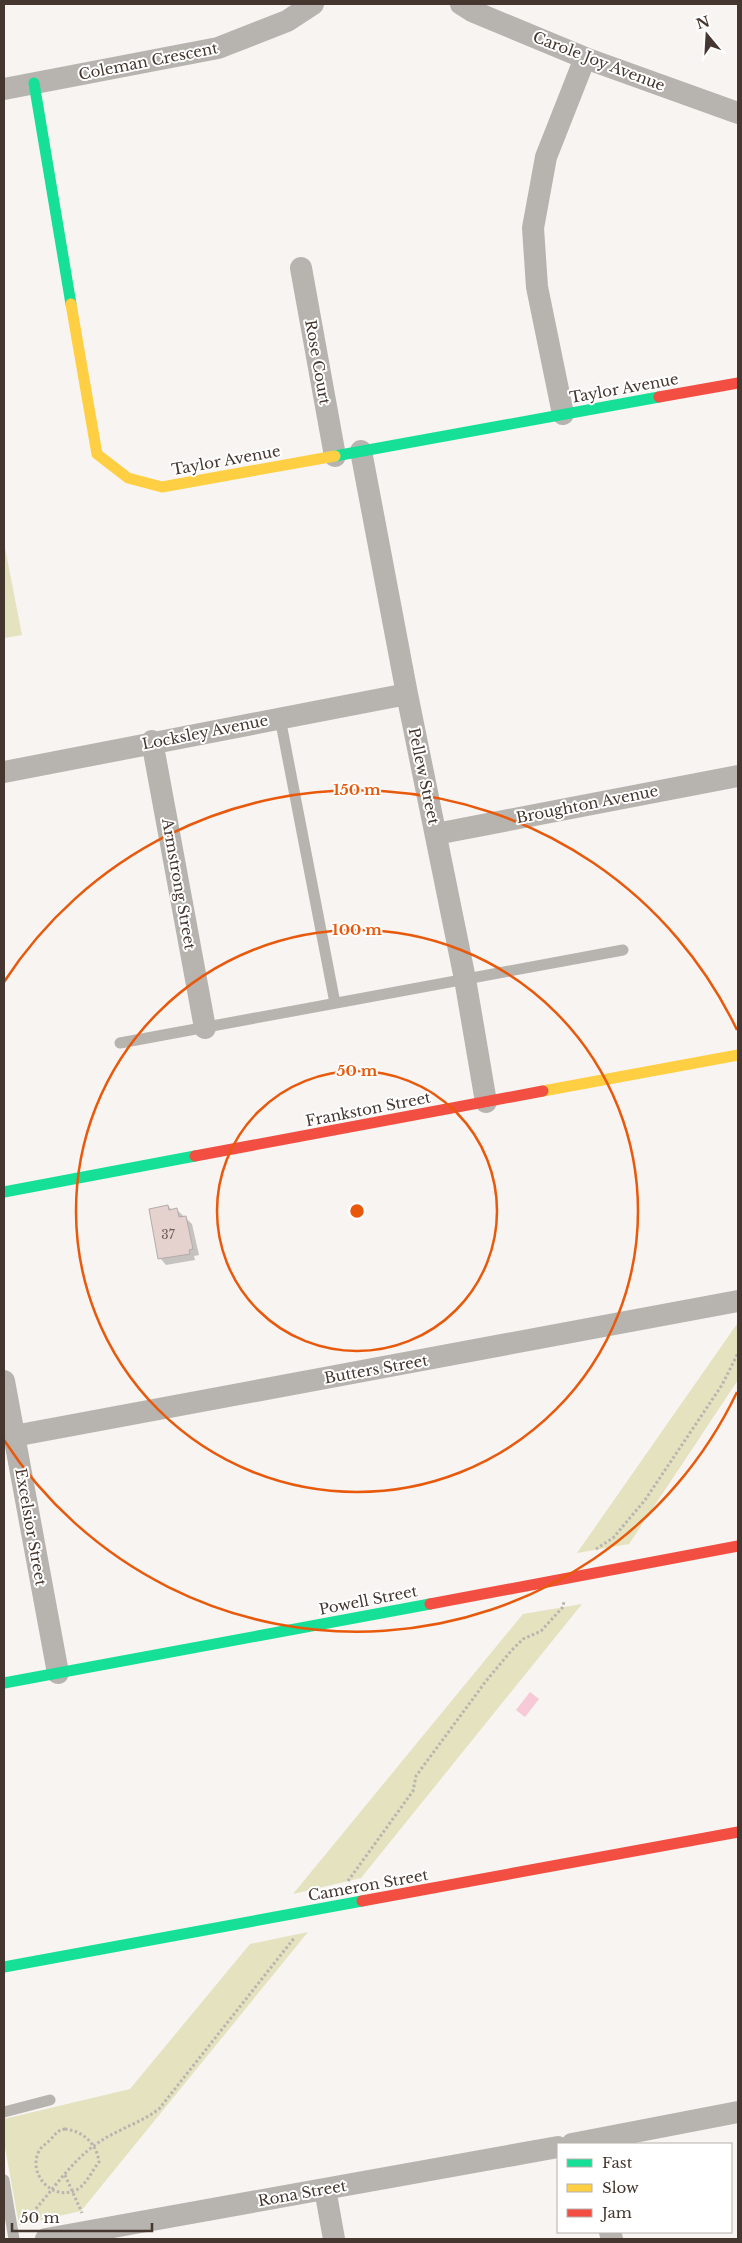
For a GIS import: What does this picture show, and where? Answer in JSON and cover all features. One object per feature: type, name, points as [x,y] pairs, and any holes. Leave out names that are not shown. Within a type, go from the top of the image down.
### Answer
[{"type":"street","name":"Coleman Crescent","points":[[4,89],[218,48],[287,21],[313,4]]},
{"type":"street","name":"Carole Joy Avenue","points":[[461,4],[472,11],[585,58],[738,113]]},
{"type":"street","points":[[563,414],[537,287],[533,228],[546,157],[585,58]]},
{"type":"street","name":"Taylor Avenue","points":[[34,83],[97,454],[128,478],[162,486],[738,383]]},
{"type":"street","name":"Rose Court","points":[[301,268],[335,456]]},
{"type":"street","name":"Pellew Street","points":[[362,451],[407,694],[465,979],[486,1102]]},
{"type":"street","name":"Locksley Avenue","points":[[4,772],[152,741],[407,694]]},
{"type":"street","name":"Armstrong Street","points":[[152,741],[205,1028]]},
{"type":"street","name":"Broughton Avenue","points":[[436,834],[738,776]]},
{"type":"street","name":"Frankston Street","points":[[4,1192],[738,1055]]},
{"type":"street","name":"Butters Street","points":[[14,1436],[738,1301]]},
{"type":"street","name":"Excelsior Street","points":[[4,1381],[58,1673]]},
{"type":"street","name":"Powell Street","points":[[4,1683],[738,1546]]},
{"type":"street","name":"Cameron Street","points":[[4,1967],[738,1832]]},
{"type":"street","points":[[586,2143],[738,2112]]},
{"type":"street","name":"Rona Street","points":[[46,2239],[557,2147]]},
{"type":"street","points":[[325,2189],[334,2239]]},
{"type":"lane","points":[[280,718],[335,1003]]},
{"type":"lane","points":[[120,1043],[623,950]]},
{"type":"lane","points":[[4,2112],[50,2100]]},
{"type":"lane","points":[[4,2180],[14,2239]]},
{"type":"path","points":[[346,1884],[414,1791],[416,1776],[486,1681],[523,1639],[541,1631],[563,1607],[567,1589],[596,1564],[594,1550],[612,1538],[645,1500],[722,1385],[738,1353]]},
{"type":"path","points":[[32,2222],[32,2213],[94,2145],[112,2134],[142,2121],[159,2109],[298,1932]]},
{"type":"path","points":[[65,2129],[80,2133],[94,2145],[99,2162],[87,2181],[72,2191],[52,2190],[43,2184],[36,2172],[35,2160],[40,2148],[57,2131],[65,2129]]},
{"type":"path","points":[[65,2175],[82,2212]]},
{"type":"shaded area","points":[[4,543],[22,635],[4,638]]},
{"type":"shaded area","points":[[737,1324],[738,1380],[629,1544],[577,1553]]},
{"type":"shaded area","points":[[582,1604],[361,1878],[293,1894],[523,1614]]},
{"type":"shaded area","points":[[530,1692],[539,1699],[525,1717],[516,1710]]},
{"type":"shaded area","points":[[308,1932],[81,2211],[19,2225],[4,2142],[4,2119],[130,2089],[250,1944]]},
{"type":"building","points":[[168,1205],[169,1210],[177,1208],[179,1217],[186,1216],[193,1249],[189,1250],[190,1254],[158,1259],[149,1209]]},
{"type":"traffic: fast","points":[[34,83],[71,304]]},
{"type":"traffic: fast","points":[[335,456],[659,397]]},
{"type":"traffic: fast","points":[[4,1192],[195,1156]]},
{"type":"traffic: fast","points":[[4,1683],[430,1604]]},
{"type":"traffic: fast","points":[[4,1967],[362,1901]]},
{"type":"traffic: slow","points":[[71,304],[97,454],[128,478],[162,487],[335,456]]},
{"type":"traffic: slow","points":[[543,1091],[738,1055]]},
{"type":"traffic: jam","points":[[659,397],[738,383]]},
{"type":"traffic: jam","points":[[195,1156],[543,1091]]},
{"type":"traffic: jam","points":[[430,1604],[738,1546]]},
{"type":"traffic: jam","points":[[362,1901],[738,1832]]}]
